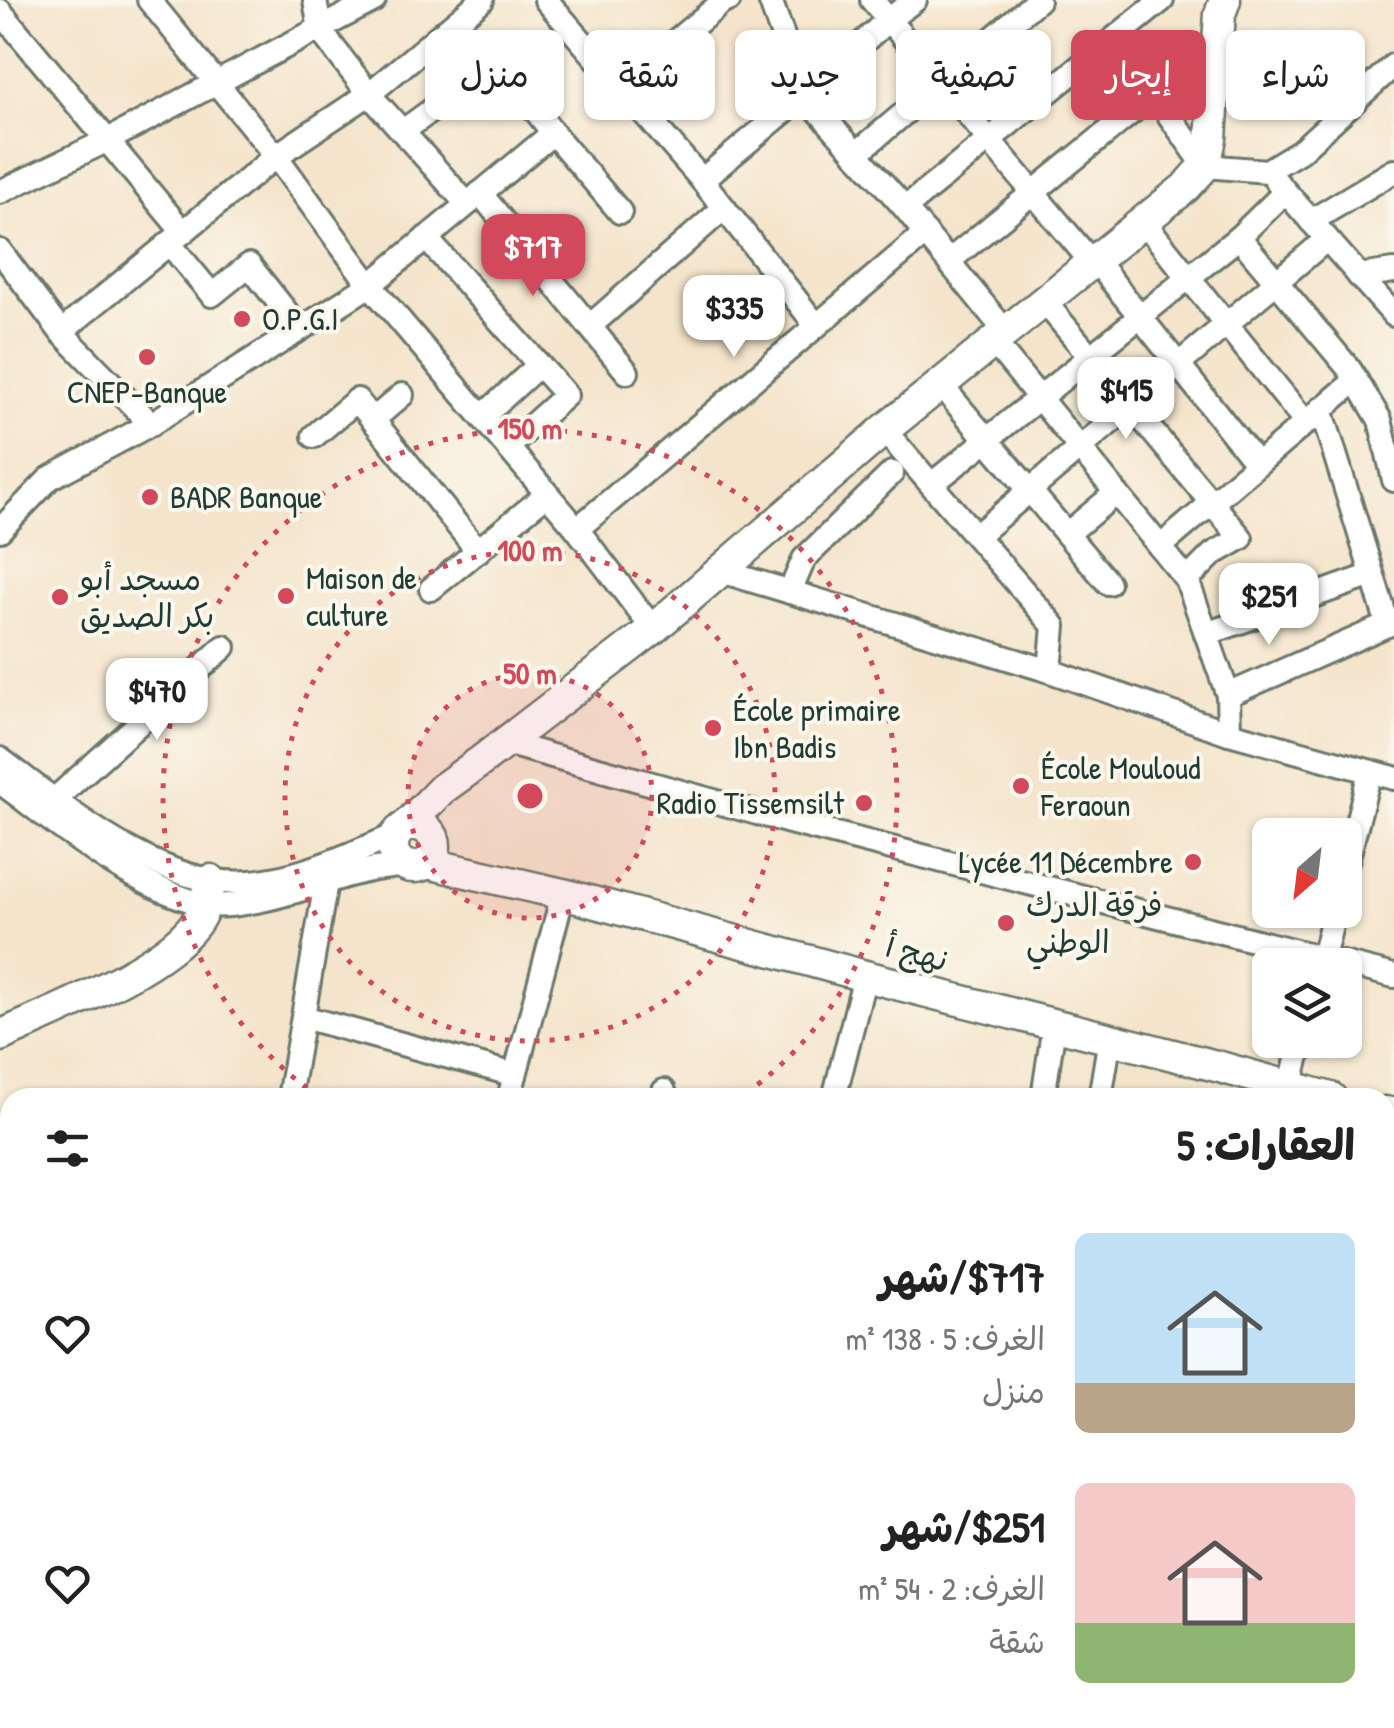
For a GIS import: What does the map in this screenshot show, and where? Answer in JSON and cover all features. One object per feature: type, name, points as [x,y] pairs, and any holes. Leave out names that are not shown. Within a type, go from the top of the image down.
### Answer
[{"type":"main road","points":[[474,868],[448,839],[421,840],[442,788],[653,629],[884,430],[1144,222],[1206,166],[1220,14],[1225,0]]},
{"type":"main road","name":"نهج أ","points":[[421,840],[474,868],[564,894],[1290,1088]]},
{"type":"main road","points":[[0,1036],[155,958],[195,924],[208,892]]},
{"type":"street","points":[[149,0],[276,156],[370,285],[577,529],[653,629]]},
{"type":"street","points":[[314,0],[320,30],[369,94],[403,132],[474,198],[627,372]]},
{"type":"street","points":[[0,192],[106,141],[374,0]]},
{"type":"street","points":[[61,332],[276,156],[369,94],[482,0]]},
{"type":"street","points":[[546,0],[584,44]]},
{"type":"street","points":[[689,30],[729,0]]},
{"type":"street","points":[[770,0],[781,30]]},
{"type":"street","points":[[872,0],[896,30]]},
{"type":"street","points":[[876,31],[916,0]]},
{"type":"street","points":[[1002,30],[1038,0]]},
{"type":"street","points":[[1125,30],[1162,0]]},
{"type":"street","points":[[0,11],[106,141],[212,295],[249,265],[300,329]]},
{"type":"street","points":[[403,132],[498,62],[620,212]]},
{"type":"street","points":[[1173,120],[1206,166],[1267,171],[1300,151],[1394,65]]},
{"type":"street","points":[[905,208],[1071,75]]},
{"type":"street","points":[[856,154],[896,119]]},
{"type":"street","points":[[650,120],[816,325]]},
{"type":"street","points":[[702,180],[775,120]]},
{"type":"street","points":[[826,120],[926,233],[1039,398],[1187,580],[1228,695],[1229,733]]},
{"type":"street","points":[[972,120],[1140,316],[1257,464]]},
{"type":"street","points":[[948,261],[1123,120]]},
{"type":"street","points":[[0,530],[50,478],[151,424],[370,285],[553,133]]},
{"type":"street","points":[[1267,171],[1394,315]]},
{"type":"street","points":[[976,536],[1276,282],[1319,230],[1394,171]]},
{"type":"street","points":[[932,484],[1239,237],[1286,192]]},
{"type":"street","points":[[590,326],[724,208]]},
{"type":"street","points":[[1144,222],[1226,324],[1314,416],[1391,623],[1228,695]]},
{"type":"street","points":[[577,529],[926,233]]},
{"type":"street","points":[[1239,237],[1356,380],[1380,420],[1394,480]]},
{"type":"street","points":[[426,238],[566,394],[508,447]]},
{"type":"street","points":[[0,251],[61,332],[151,424]]},
{"type":"street","points":[[1359,276],[1394,271]]},
{"type":"street","points":[[1044,301],[1241,538],[1212,554],[1187,580]]},
{"type":"street","points":[[482,417],[539,364]]},
{"type":"street","points":[[1160,547],[1356,380]]},
{"type":"street","points":[[940,384],[1108,583]]},
{"type":"street","points":[[373,420],[402,395]]},
{"type":"street","points":[[314,436],[356,400],[478,551]]},
{"type":"street","points":[[884,430],[1054,626],[1050,671]]},
{"type":"street","points":[[790,592],[804,559],[892,473]]},
{"type":"street","points":[[1067,534],[1116,493]]},
{"type":"street","points":[[432,589],[547,494]]},
{"type":"street","points":[[721,570],[1050,671],[1229,733],[1394,778]]},
{"type":"street","points":[[1206,634],[1372,575]]},
{"type":"street","points":[[54,800],[224,647]]},
{"type":"street","points":[[493,752],[794,823],[1272,948]]},
{"type":"street","points":[[0,759],[98,830],[208,892],[421,840]]},
{"type":"street","points":[[1358,818],[1370,772]]},
{"type":"street","points":[[0,782],[118,866],[158,887],[256,901],[376,868],[421,840]]},
{"type":"street","points":[[291,1088],[326,882]]},
{"type":"street","points":[[303,1017],[512,1086],[564,894]]},
{"type":"street","points":[[1362,969],[1394,976]]},
{"type":"street","points":[[837,1088],[865,976]]},
{"type":"street","points":[[1044,1088],[1054,1025]]},
{"type":"street","points":[[1102,1088],[1110,1038]]},
{"type":"street","points":[[1305,1058],[1311,1088]]},
{"type":"place","name":"O.P.G.I","points":[[242,319]]},
{"type":"place","name":"CNEP-Banque","points":[[147,357]]},
{"type":"place","name":"BADR Banque","points":[[150,497]]},
{"type":"place","name":"Maison de culture","points":[[286,596]]},
{"type":"place","name":"مسجد أبو بكر الصديق","points":[[60,597]]},
{"type":"place","name":"École primaire Ibn Badis","points":[[713,728]]},
{"type":"place","name":"École Mouloud Feraoun","points":[[1021,786]]},
{"type":"place","name":"Radio Tissemsilt","points":[[864,803]]},
{"type":"place","name":"Lycée 11 Décembre","points":[[1193,862]]},
{"type":"place","name":"فرقة الدرك الوطني","points":[[1006,923]]}]
